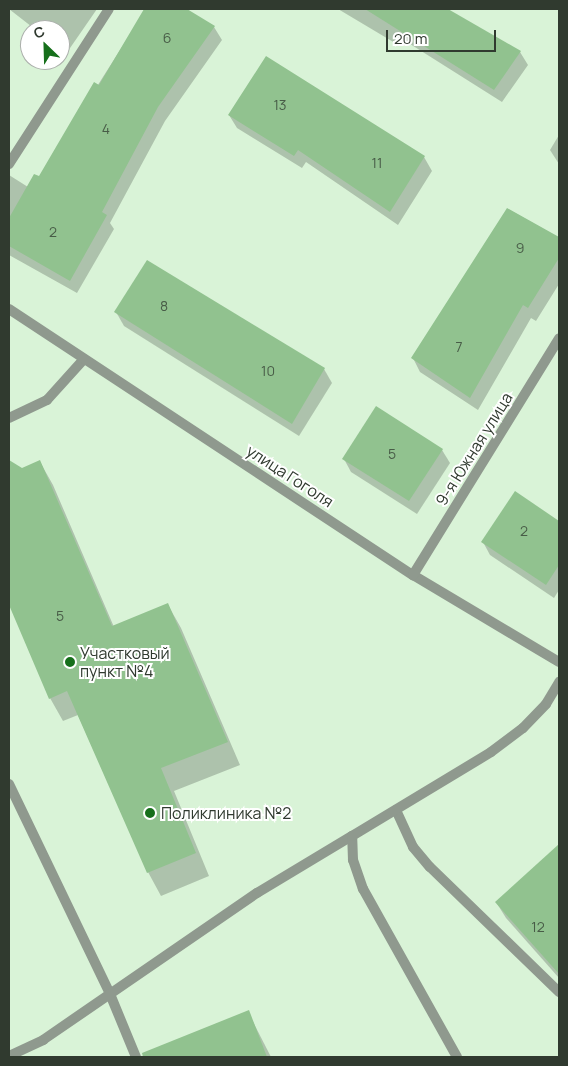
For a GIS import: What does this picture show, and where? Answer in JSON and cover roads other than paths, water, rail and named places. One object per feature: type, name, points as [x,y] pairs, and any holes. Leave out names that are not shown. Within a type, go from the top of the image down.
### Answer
[{"type":"street","points":[[9,164],[108,9]]},
{"type":"street","name":"улица Гоголя","points":[[9,309],[413,574],[559,662]]},
{"type":"street","name":"9-я Южная улица","points":[[413,574],[559,340]]},
{"type":"street","points":[[9,418],[47,400],[84,359]]},
{"type":"street","points":[[9,1056],[43,1040],[257,893],[490,752],[523,728],[546,704],[559,682]]},
{"type":"street","points":[[9,784],[110,994],[136,1057]]},
{"type":"street","points":[[396,810],[414,847],[430,868],[559,992]]},
{"type":"street","points":[[352,836],[353,860],[363,889],[457,1057]]},
{"type":"place","name":"Участковый пункт №4","points":[[70,662]]},
{"type":"place","name":"Поликлиника №2","points":[[150,813]]}]
